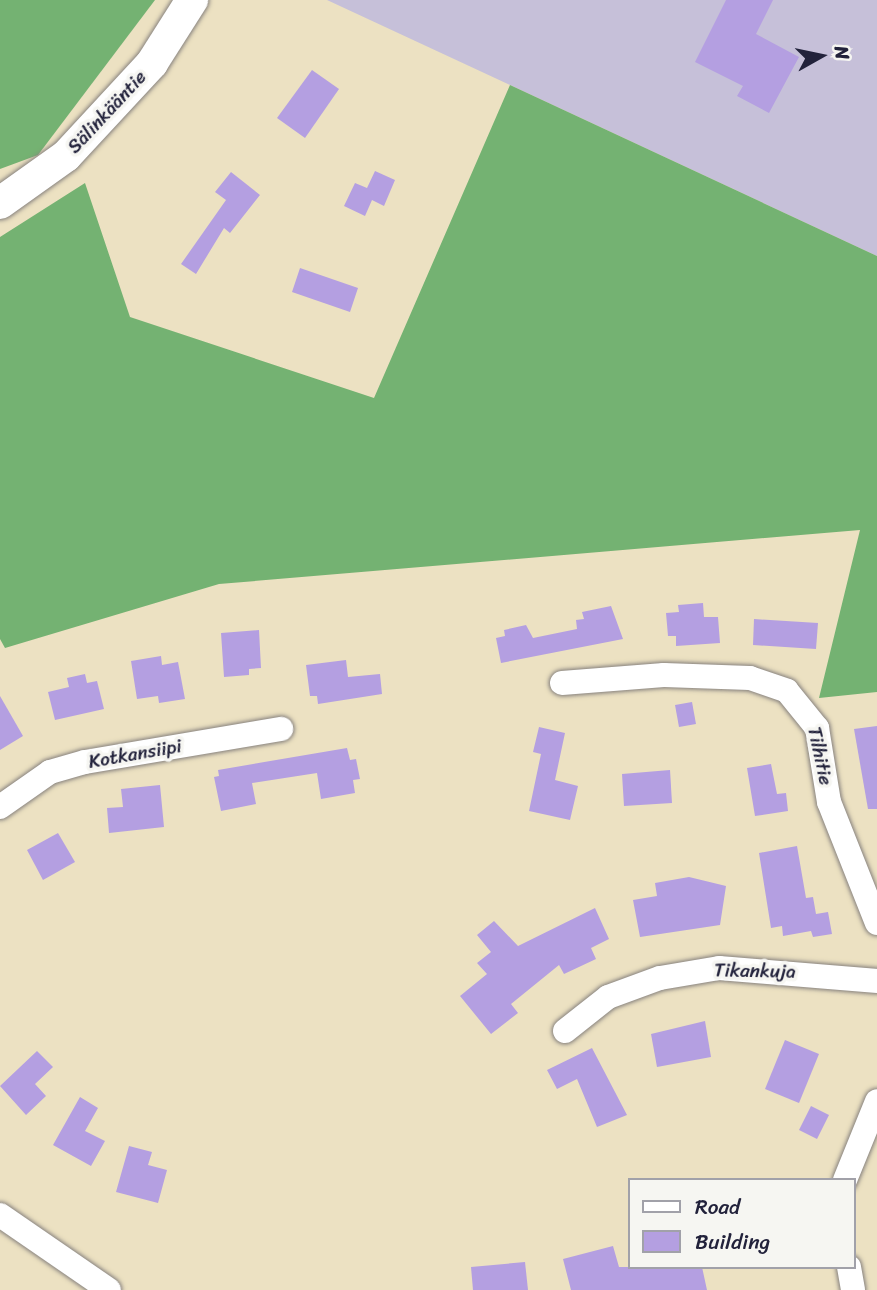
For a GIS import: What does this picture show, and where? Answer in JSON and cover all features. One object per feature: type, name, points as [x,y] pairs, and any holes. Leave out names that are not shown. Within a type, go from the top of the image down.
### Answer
[{"type":"street","name":"Sälinkääntie","points":[[0,203],[66,156],[152,62],[192,0]]},
{"type":"street","name":"Tilhitie","points":[[562,683],[664,675],[738,677],[787,691],[817,728],[829,802],[877,923]]},
{"type":"street","name":"Kotkansiipi","points":[[0,807],[50,772],[85,762],[281,729]]},
{"type":"street","name":"Tikankuja","points":[[565,1031],[608,997],[671,976],[719,968],[877,981]]},
{"type":"street","points":[[846,1178],[877,1101]]},
{"type":"street","points":[[0,1216],[109,1290]]},
{"type":"street","points":[[849,1269],[853,1290]]},
{"type":"shaded area","points":[[327,0],[877,0],[877,256],[510,85]]},
{"type":"green space","points":[[0,0],[155,0],[38,155],[0,169]]},
{"type":"green space","points":[[510,85],[877,256],[877,692],[819,698],[860,530],[219,584],[5,648],[0,639],[0,237],[85,183],[130,317],[374,398]]},
{"type":"building","points":[[726,0],[773,0],[756,34],[799,57],[769,113],[737,96],[743,86],[695,62]]},
{"type":"building","points":[[312,70],[339,89],[305,138],[277,118]]},
{"type":"building","points":[[375,171],[395,180],[384,206],[372,200],[365,216],[344,206],[355,183],[367,188]]},
{"type":"building","points":[[231,172],[260,195],[230,233],[224,228],[196,274],[181,264],[226,200],[215,192]]},
{"type":"building","points":[[300,268],[358,288],[350,312],[292,292]]},
{"type":"building","points":[[703,603],[704,617],[718,617],[720,643],[676,646],[676,636],[668,636],[666,613],[679,612],[678,605]]},
{"type":"building","points":[[611,606],[623,639],[501,663],[496,638],[505,636],[504,630],[526,625],[533,638],[577,629],[576,620],[584,619],[582,612]]},
{"type":"building","points":[[754,619],[818,623],[816,649],[753,645]]},
{"type":"building","points":[[259,630],[261,668],[249,669],[249,675],[224,677],[221,633]]},
{"type":"building","points":[[161,656],[162,665],[178,662],[185,699],[159,703],[158,696],[137,699],[131,661]]},
{"type":"building","points":[[346,660],[348,677],[380,674],[382,694],[318,704],[317,696],[310,696],[306,665]]},
{"type":"building","points":[[85,674],[87,683],[97,681],[104,709],[55,720],[48,692],[69,687],[67,678]]},
{"type":"building","points":[[0,696],[23,736],[0,750]]},
{"type":"building","points":[[692,702],[696,724],[679,727],[675,705]]},
{"type":"building","points":[[877,726],[877,809],[868,809],[854,729]]},
{"type":"building","points":[[539,727],[565,733],[555,780],[578,786],[570,820],[529,811],[541,754],[533,752]]},
{"type":"building","points":[[347,748],[350,760],[356,759],[360,779],[353,780],[355,793],[321,799],[317,773],[252,783],[256,804],[221,811],[214,777],[219,776],[218,770]]},
{"type":"building","points":[[771,764],[777,794],[786,793],[788,811],[755,816],[747,768]]},
{"type":"building","points":[[670,770],[672,803],[624,806],[622,774]]},
{"type":"building","points":[[160,785],[164,827],[109,833],[107,808],[123,807],[121,789]]},
{"type":"building","points":[[58,833],[75,862],[43,880],[27,850]]},
{"type":"building","points":[[797,846],[806,898],[813,897],[816,914],[828,912],[832,934],[813,937],[811,931],[783,936],[782,926],[771,928],[759,853]]},
{"type":"building","points":[[689,877],[726,886],[720,925],[640,937],[633,900],[657,896],[655,883]]},
{"type":"building","points":[[595,908],[609,939],[591,948],[596,959],[564,974],[559,965],[511,1004],[518,1013],[491,1034],[460,996],[487,974],[477,963],[491,952],[477,935],[494,921],[518,946]]},
{"type":"building","points":[[705,1021],[711,1057],[657,1067],[651,1034]]},
{"type":"building","points":[[785,1040],[819,1054],[799,1103],[765,1089]]},
{"type":"building","points":[[592,1048],[627,1115],[597,1127],[577,1079],[557,1089],[547,1070]]},
{"type":"building","points":[[37,1051],[53,1067],[35,1084],[46,1096],[26,1115],[0,1086]]},
{"type":"building","points":[[80,1097],[98,1108],[85,1131],[105,1141],[91,1166],[53,1145]]},
{"type":"building","points":[[811,1106],[829,1115],[817,1139],[799,1130]]},
{"type":"building","points":[[129,1146],[152,1152],[148,1165],[167,1170],[158,1203],[116,1192]]},
{"type":"building","points":[[613,1246],[619,1267],[702,1269],[707,1290],[571,1290],[563,1259]]},
{"type":"building","points":[[525,1262],[528,1290],[473,1290],[471,1267]]}]
